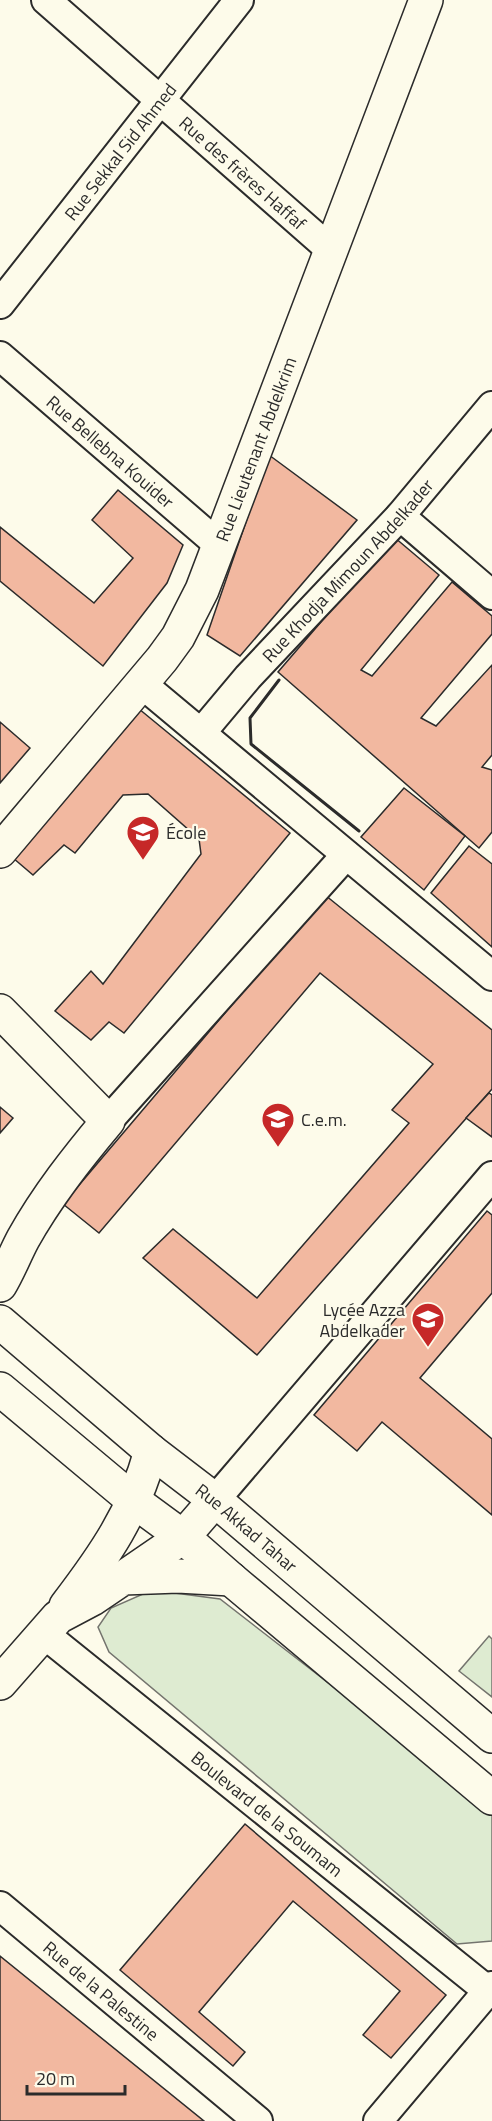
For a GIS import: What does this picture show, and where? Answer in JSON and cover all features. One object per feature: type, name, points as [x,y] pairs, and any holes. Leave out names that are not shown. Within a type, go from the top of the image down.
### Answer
[{"type":"main road","name":"Rue Lieutenant Abdelkrim","points":[[0,851],[142,684],[178,637],[202,590],[426,0]]},
{"type":"main road","points":[[0,1011],[108,1121],[47,1200],[23,1239],[0,1285]]},
{"type":"main road","name":"Rue Akkad Tahar","points":[[0,1322],[151,1451],[215,1500],[492,1736]]},
{"type":"main road","points":[[0,1389],[134,1501],[183,1537],[231,1580],[492,1798]]},
{"type":"main road","points":[[0,1683],[104,1557],[134,1501],[151,1451]]},
{"type":"main road","points":[[50,1625],[183,1537],[215,1500]]},
{"type":"main road","points":[[123,1578],[178,1575],[231,1580]]},
{"type":"street","name":"Rue des frères Haffaf","points":[[46,0],[331,250]]},
{"type":"street","name":"Rue Sekkal Sid Ahmed","points":[[0,304],[239,0]]},
{"type":"street","name":"Rue Bellebna Kouider","points":[[0,356],[219,545]]},
{"type":"street","name":"Rue Khodja Mimoun Abdelkader","points":[[201,733],[248,677],[400,516],[492,406]]},
{"type":"street","points":[[400,516],[492,595]]},
{"type":"street","points":[[142,684],[492,976]]},
{"type":"street","points":[[108,1121],[346,855]]},
{"type":"street","points":[[215,1500],[492,1176]]},
{"type":"street","name":"Boulevard de la Soumam","points":[[50,1625],[491,1990]]},
{"type":"street","name":"Rue de la Palestine","points":[[0,1906],[258,2121]]},
{"type":"street","points":[[378,2121],[491,1990]]},
{"type":"green space","points":[[152,1590],[220,1599],[371,1716],[492,1815],[492,1941],[457,1944],[109,1652],[98,1627],[111,1608]]},
{"type":"green space","points":[[489,1636],[492,1639],[492,1697],[459,1671]]},
{"type":"building","points":[[269,455],[357,520],[240,656],[207,635]]},
{"type":"building","points":[[118,490],[183,545],[167,583],[103,666],[0,581],[0,527],[94,603],[133,558],[92,520]]},
{"type":"building","points":[[394,537],[439,575],[361,670],[372,676],[452,582],[492,616],[492,634],[421,718],[436,726],[492,665],[492,755],[482,767],[492,770],[492,832],[479,848],[278,672]]},
{"type":"building","points":[[133,704],[290,833],[124,1033],[109,1022],[91,1040],[55,1011],[91,971],[103,984],[201,854],[199,839],[148,794],[123,795],[75,853],[64,845],[33,875],[6,852]]},
{"type":"building","points":[[0,722],[30,748],[0,783]]},
{"type":"building","points":[[404,788],[465,836],[424,890],[361,837]]},
{"type":"building","points":[[469,846],[492,864],[492,947],[431,893]]},
{"type":"building","points":[[325,895],[492,1030],[492,1089],[257,1355],[143,1258],[173,1229],[257,1298],[409,1123],[392,1110],[433,1064],[320,973],[99,1233],[63,1204]]},
{"type":"building","points":[[489,1093],[492,1095],[492,1137],[466,1118]]},
{"type":"building","points":[[0,1107],[13,1118],[0,1133]]},
{"type":"building","points":[[487,1211],[492,1215],[492,1293],[420,1378],[492,1439],[492,1515],[382,1422],[357,1451],[314,1415]]},
{"type":"building","points":[[245,1824],[446,1995],[391,2058],[363,2035],[400,1991],[293,1901],[199,2012],[245,2052],[233,2066],[120,1970]]},
{"type":"building","points":[[0,1956],[204,2121],[0,2121]]},
{"type":"wall","points":[[279,680],[250,718],[251,744],[359,831]]},
{"type":"place","name":"École","points":[[143,861]]},
{"type":"place","name":"C.e.m.","points":[[278,1148]]},
{"type":"place","name":"Lycée Azza Abdelkader","points":[[428,1348]]}]
